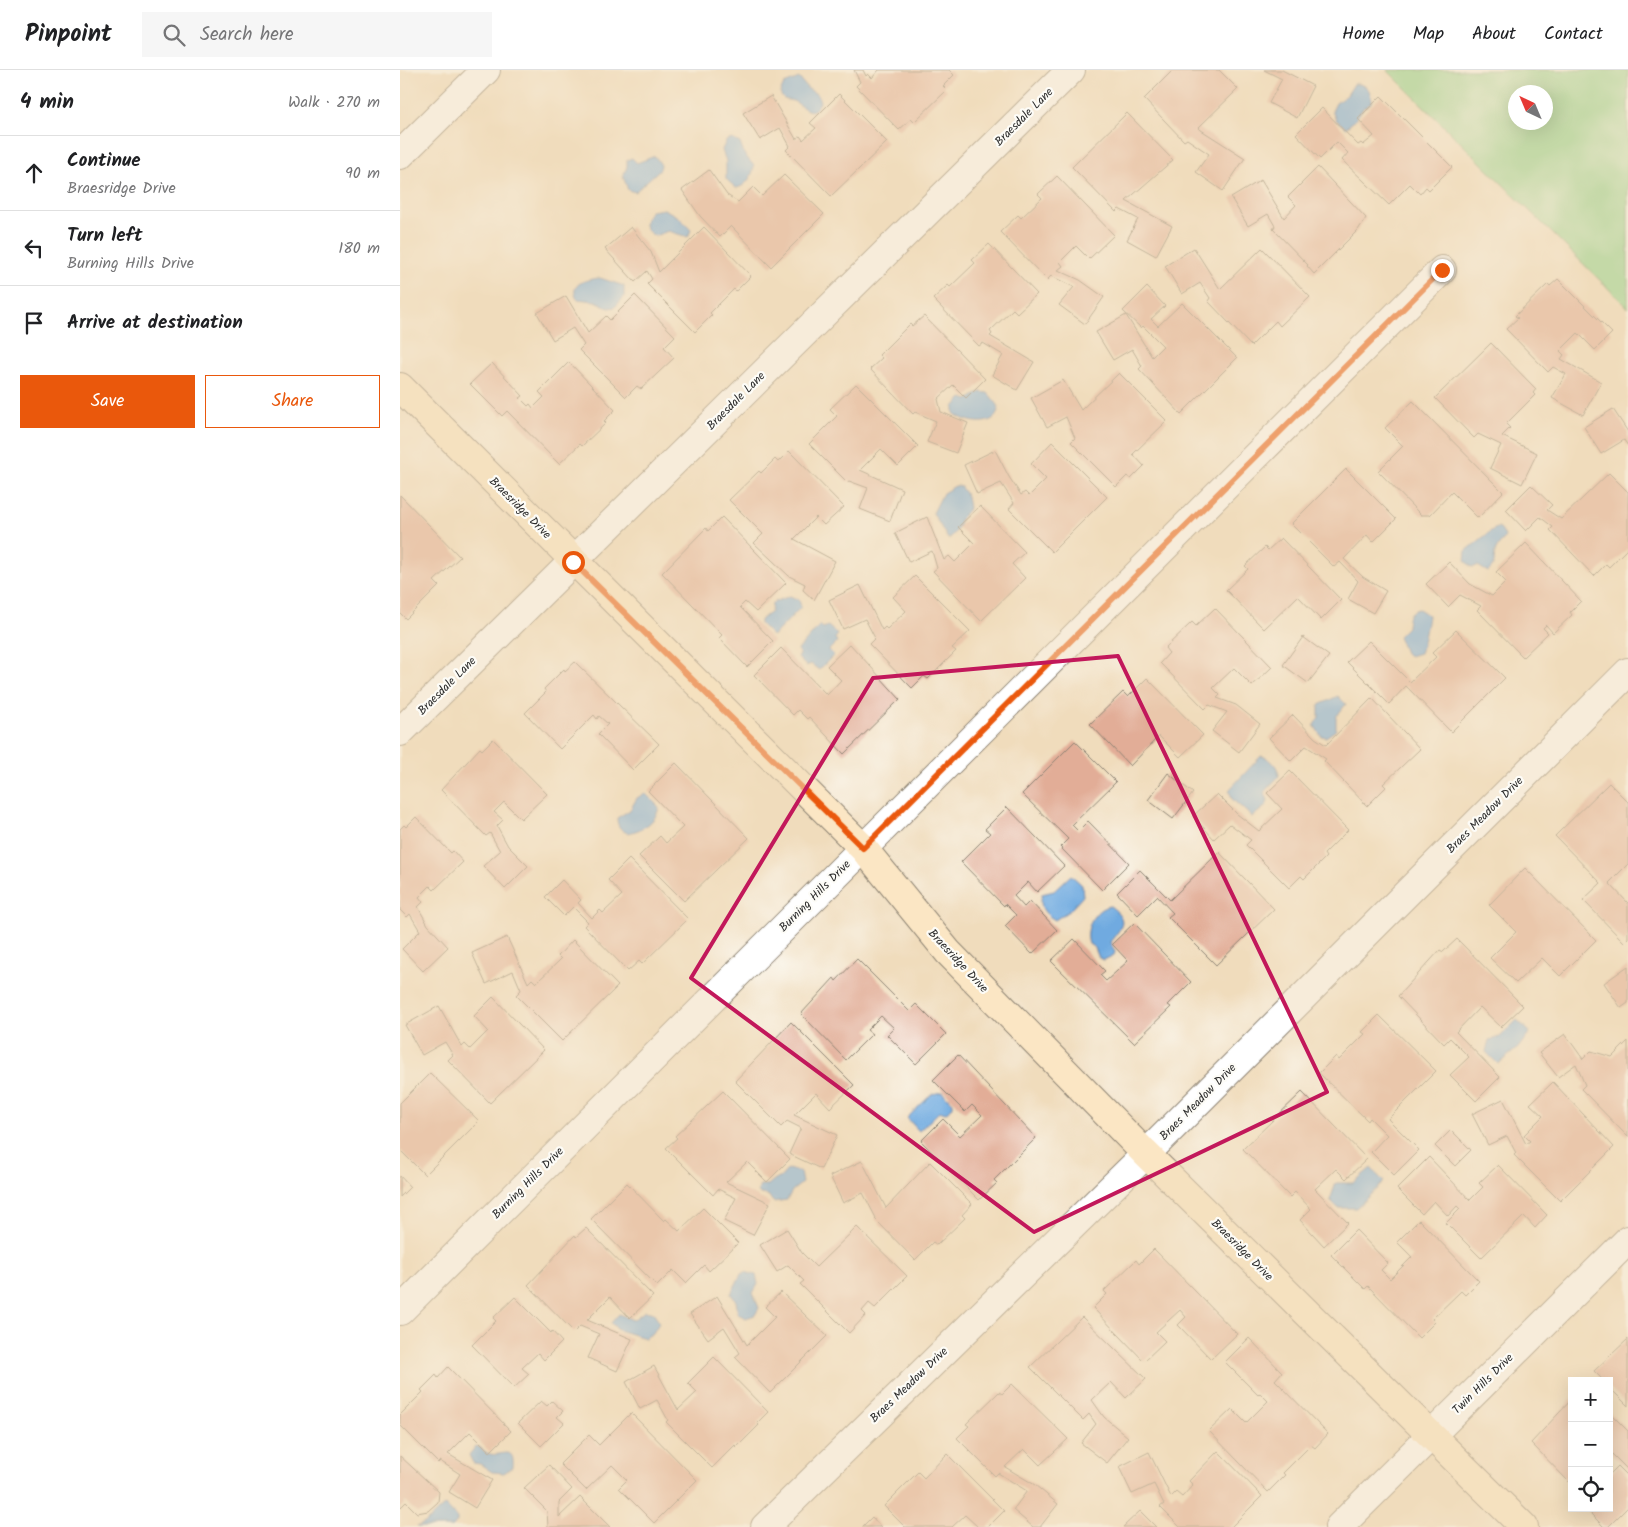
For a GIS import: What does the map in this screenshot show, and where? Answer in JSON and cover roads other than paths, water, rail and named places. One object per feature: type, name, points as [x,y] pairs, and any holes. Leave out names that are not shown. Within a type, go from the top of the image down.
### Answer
[{"type":"street","points":[[400,155],[486,70]]},
{"type":"street","name":"Braesdale Lane","points":[[400,732],[1071,70]]},
{"type":"street","name":"Burning Hills Drive","points":[[400,1311],[1442,270]]},
{"type":"street","name":"Braesridge Drive","points":[[400,387],[573,562],[863,848],[948,952],[1146,1154],[1524,1527]]},
{"type":"street","name":"Braes Meadow Drive","points":[[764,1527],[1146,1154],[1628,672]]},
{"type":"street","name":"Twin Hills Drive","points":[[1339,1527],[1628,1240]]},
{"type":"water","points":[[799,78],[807,88],[818,95],[820,102],[813,110],[807,110],[781,96],[780,93],[784,84]]},
{"type":"water","points":[[1354,84],[1365,86],[1368,89],[1371,95],[1371,103],[1363,108],[1355,120],[1346,128],[1336,120],[1332,111],[1336,103],[1347,95]]},
{"type":"water","points":[[732,139],[740,143],[744,154],[754,166],[748,180],[736,188],[726,179],[726,161],[722,150],[726,141]]},
{"type":"water","points":[[655,156],[661,165],[660,169],[635,192],[628,190],[623,176],[627,167],[627,160],[632,158],[637,163]]},
{"type":"water","points":[[664,209],[679,217],[691,230],[688,237],[668,231],[655,236],[648,231],[645,221],[648,214],[651,211]]},
{"type":"water","points":[[600,278],[624,286],[624,297],[615,307],[609,308],[596,301],[577,299],[575,289],[577,286],[590,279]]},
{"type":"water","points":[[980,392],[988,393],[998,405],[994,418],[988,421],[974,422],[959,417],[954,413],[954,407],[962,398],[968,400]]},
{"type":"water","points":[[955,486],[960,486],[967,496],[969,508],[960,520],[956,531],[948,539],[933,513],[943,493]]},
{"type":"water","points":[[1499,527],[1505,536],[1496,550],[1493,566],[1488,572],[1478,566],[1472,567],[1465,561],[1466,551]]},
{"type":"water","points":[[790,596],[799,600],[801,607],[772,636],[760,624],[760,620],[771,612],[772,603]]},
{"type":"water","points":[[1419,609],[1428,615],[1426,628],[1420,653],[1410,656],[1405,653],[1398,636],[1407,627],[1410,613]]},
{"type":"water","points":[[820,625],[823,628],[828,626],[838,635],[835,638],[837,642],[829,650],[834,655],[819,670],[811,664],[806,666],[798,658],[800,654],[798,650]]},
{"type":"water","points":[[1338,696],[1346,704],[1336,717],[1336,730],[1326,737],[1321,736],[1314,725],[1319,717],[1319,705]]},
{"type":"water","points":[[1261,756],[1268,758],[1273,763],[1279,776],[1264,792],[1268,800],[1266,806],[1252,817],[1232,799],[1229,790]]},
{"type":"water","points":[[645,793],[659,807],[655,817],[644,827],[628,833],[621,829],[617,818],[630,810],[637,798]]},
{"type":"water","points":[[1071,875],[1082,885],[1083,896],[1070,910],[1055,920],[1047,915],[1043,909],[1041,903],[1042,894],[1054,891]]},
{"type":"water","points":[[1110,906],[1120,916],[1122,924],[1110,942],[1115,952],[1114,955],[1104,960],[1099,958],[1095,948],[1089,944],[1088,932],[1095,915]]},
{"type":"water","points":[[1517,1020],[1530,1032],[1518,1048],[1498,1064],[1486,1052],[1489,1040],[1500,1037]]},
{"type":"water","points":[[942,1092],[953,1103],[953,1107],[945,1113],[940,1111],[919,1131],[907,1118],[932,1094]]},
{"type":"water","points":[[1371,1168],[1384,1182],[1356,1208],[1338,1208],[1330,1200],[1336,1183],[1353,1183]]},
{"type":"water","points":[[788,1169],[800,1172],[802,1183],[792,1191],[787,1200],[773,1202],[768,1195],[760,1194],[758,1191],[760,1185],[768,1185],[775,1179],[780,1178]]},
{"type":"water","points":[[745,1272],[756,1275],[758,1284],[753,1293],[759,1308],[755,1315],[746,1318],[738,1314],[736,1301],[731,1294],[741,1274]]},
{"type":"water","points":[[645,1311],[654,1313],[659,1323],[653,1333],[645,1338],[618,1330],[611,1323],[619,1314],[633,1320]]},
{"type":"water","points":[[476,1446],[490,1454],[510,1454],[513,1460],[513,1467],[504,1473],[492,1472],[480,1464],[473,1463],[469,1455]]},
{"type":"water","points":[[445,1505],[457,1518],[457,1522],[453,1527],[416,1527],[425,1523]]}]
